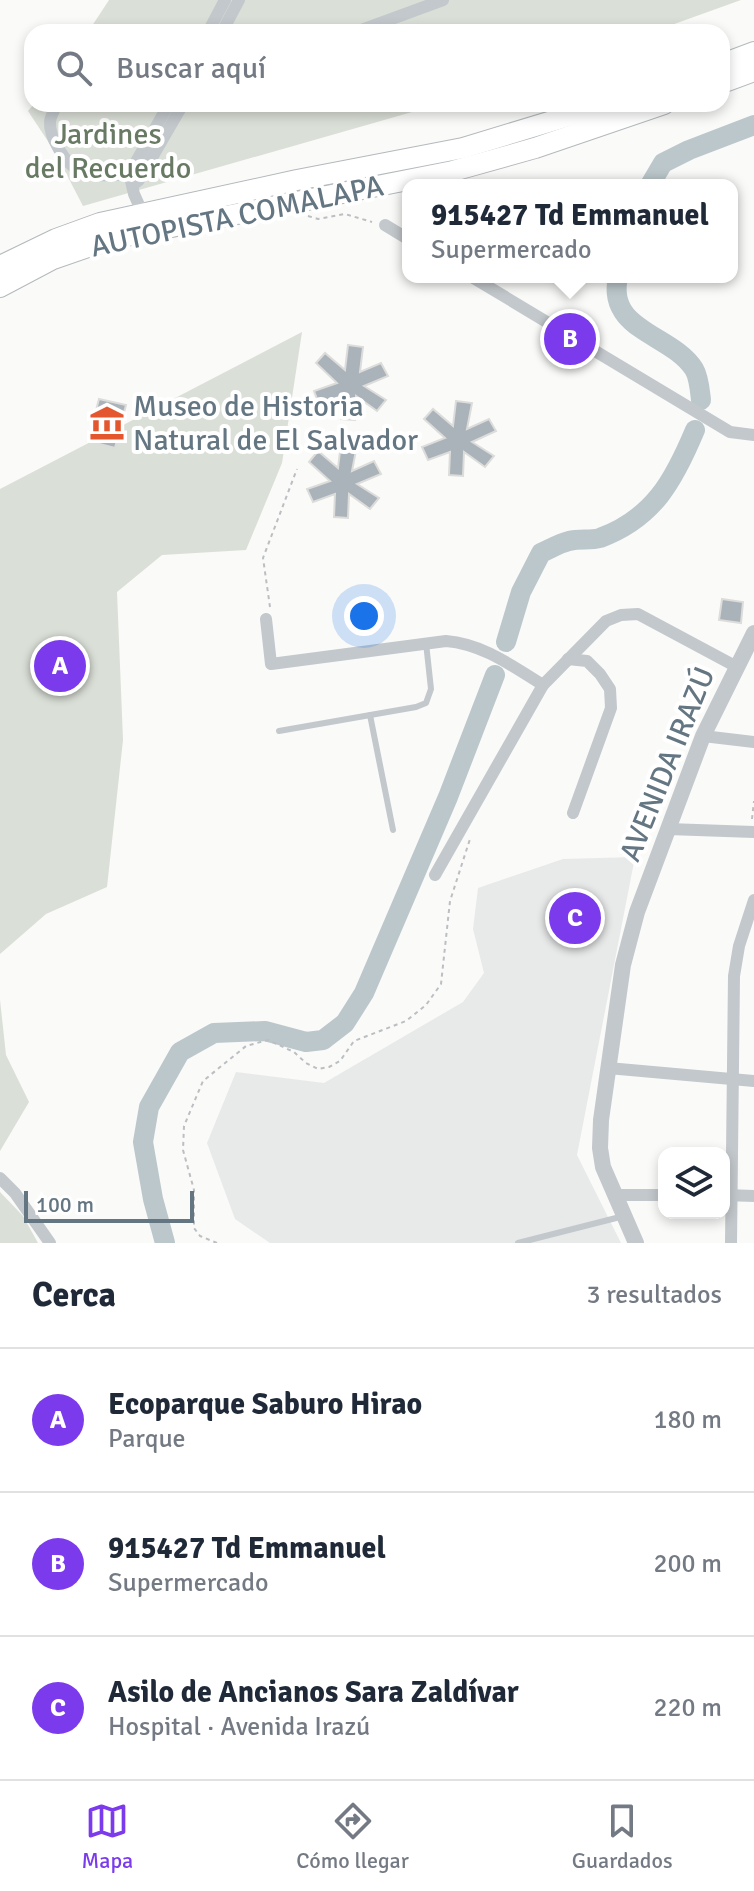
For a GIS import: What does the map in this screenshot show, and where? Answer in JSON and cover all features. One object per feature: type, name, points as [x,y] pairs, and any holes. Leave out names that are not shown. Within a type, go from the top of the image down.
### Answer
[{"type":"highway","points":[[730,61],[754,52]]},
{"type":"highway","points":[[730,80],[754,71]]},
{"type":"highway","name":"AUTOPISTA COMALAPA","points":[[0,266],[56,239],[100,223],[463,148],[582,112]]},
{"type":"highway","name":"AUTOPISTA COMALAPA","points":[[404,179],[483,163],[641,112]]},
{"type":"highway","name":"AUTOPISTA COMALAPA","points":[[0,287],[38,265],[111,239],[402,179]]},
{"type":"street","points":[[212,24],[225,0]]},
{"type":"street","points":[[226,24],[239,0]]},
{"type":"street","points":[[378,24],[443,0]]},
{"type":"street","points":[[54,112],[50,122],[54,141],[78,170],[139,180],[178,112]]},
{"type":"street","points":[[142,212],[131,179],[165,112]]},
{"type":"street","points":[[385,225],[402,235]]},
{"type":"street","points":[[482,283],[730,432],[754,435]]},
{"type":"street","points":[[435,875],[543,685],[606,621],[621,615],[638,614],[737,667]]},
{"type":"street","points":[[266,619],[271,664],[426,643],[462,642],[543,685]]},
{"type":"street","name":"AVENIDA IRAZÚ","points":[[636,1243],[603,1167],[600,1148],[601,1120],[623,965],[637,912],[703,736],[754,633]]},
{"type":"street","points":[[568,659],[587,661],[600,674],[610,689],[611,708],[573,813]]},
{"type":"street","points":[[703,736],[754,742]]},
{"type":"street","points":[[668,829],[752,832]]},
{"type":"street","points":[[730,1149],[734,976],[739,946],[754,900]]},
{"type":"street","points":[[608,1068],[754,1081]]},
{"type":"street","points":[[0,1178],[15,1193],[50,1243]]},
{"type":"street","points":[[615,1195],[658,1195]]},
{"type":"street","points":[[730,1195],[754,1196]]},
{"type":"street","points":[[730,1219],[731,1243]]},
{"type":"lane","points":[[279,731],[426,703],[431,689],[426,643]]},
{"type":"lane","points":[[370,715],[393,830]]},
{"type":"lane","points":[[518,1243],[624,1216]]},
{"type":"path","points":[[281,204],[318,219],[345,214],[385,225]]},
{"type":"path","points":[[266,619],[270,611],[263,558],[297,469]]},
{"type":"path","points":[[752,832],[754,801]]},
{"type":"path","points":[[217,1243],[200,1236],[194,1228],[194,1190],[183,1150],[184,1126],[203,1081],[246,1046],[268,1040],[294,1052],[318,1069],[329,1067],[340,1061],[354,1041],[406,1021],[426,1005],[441,984],[450,901],[471,837]]},
{"type":"shaded area","points":[[635,857],[577,1155],[621,1243],[270,1243],[235,1219],[207,1143],[236,1072],[324,1083],[463,1002],[484,973],[473,929],[478,888],[563,859]]},
{"type":"green space","name":"Jardines del Recuerdo","points":[[109,0],[741,0],[674,24],[93,24]]},
{"type":"green space","name":"Jardines del Recuerdo","points":[[29,112],[412,112],[83,206],[55,152]]},
{"type":"green space","points":[[302,332],[282,463],[246,550],[162,555],[117,592],[123,740],[107,887],[46,914],[0,954],[0,489]]},
{"type":"green space","points":[[0,1000],[6,1055],[29,1102],[0,1151]]},
{"type":"green space","points":[[0,1192],[23,1216],[38,1243],[0,1243]]},
{"type":"building","points":[[348,345],[363,347],[360,372],[381,363],[388,376],[364,386],[386,400],[377,411],[356,396],[355,420],[341,419],[342,396],[319,404],[314,391],[337,383],[316,363],[325,353],[345,370]]},
{"type":"building","name":"Museo de Historia Natural de El Salvador","points":[[99,399],[126,405],[115,448],[88,441]]},
{"type":"building","points":[[456,401],[472,403],[467,429],[489,419],[496,431],[472,442],[494,456],[485,467],[464,452],[463,476],[449,475],[450,452],[428,460],[422,447],[445,438],[424,419],[433,409],[453,426]]},
{"type":"building","points":[[341,443],[357,445],[352,471],[374,461],[381,474],[357,484],[379,498],[370,509],[349,494],[348,518],[334,517],[335,494],[313,502],[307,489],[330,481],[309,462],[318,451],[338,468]]},
{"type":"building","points":[[722,599],[743,602],[741,623],[719,620]]},
{"type":"waterway","points":[[654,179],[663,163],[754,125]]},
{"type":"waterway","points":[[618,283],[617,295],[631,321],[671,347],[694,369],[701,400]]},
{"type":"waterway","points":[[506,642],[521,592],[541,553],[569,541],[600,538],[635,520],[670,481],[695,430]]},
{"type":"waterway","points":[[165,1243],[143,1142],[149,1107],[180,1052],[214,1033],[265,1031],[306,1042],[323,1040],[345,1023],[364,993],[448,797],[495,675]]},
{"type":"place","name":"915427 Td Emmanuel","points":[[570,339]]},
{"type":"place","name":"Museo de Historia Natural de El Salvador","points":[[107,423]]},
{"type":"place","name":"Ecoparque Saburo Hirao","points":[[60,666]]},
{"type":"place","name":"Asilo de Ancianos Sara Zaldívar","points":[[575,918]]}]
